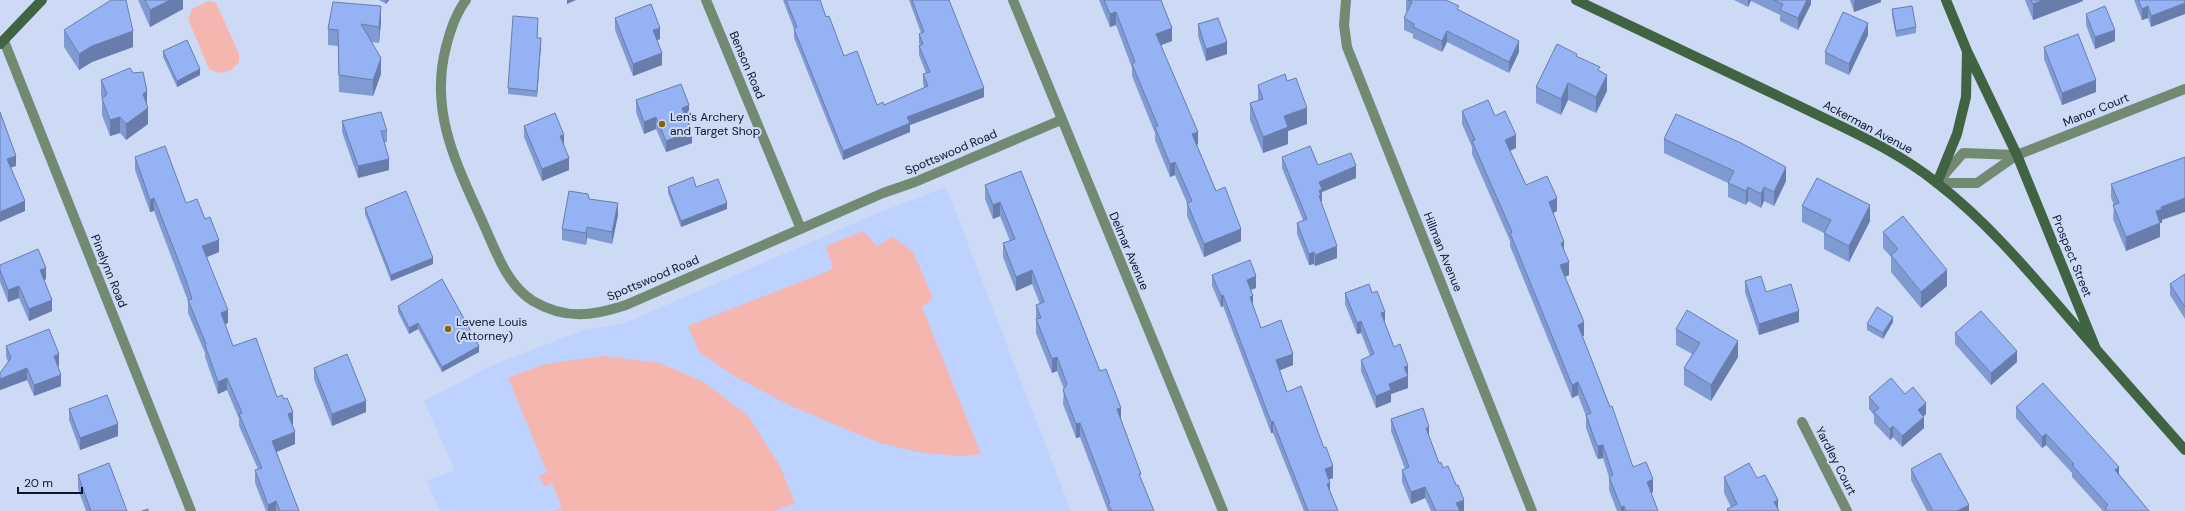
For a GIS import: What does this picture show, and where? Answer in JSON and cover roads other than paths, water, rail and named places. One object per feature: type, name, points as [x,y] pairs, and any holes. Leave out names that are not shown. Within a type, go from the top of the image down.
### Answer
[{"type":"street","points":[[2,42],[42,0]]},
{"type":"street","name":"Spottswood Road","points":[[466,0],[450,33],[442,62],[440,95],[444,128],[453,156],[504,270],[517,287],[533,300],[552,310],[570,314],[598,314],[626,305],[801,229],[1060,120]]},
{"type":"street","name":"Benson Road","points":[[706,0],[801,229]]},
{"type":"street","name":"Delmar Avenue","points":[[1013,0],[1060,120],[1223,511]]},
{"type":"street","name":"Hillman Avenue","points":[[1346,0],[1344,25],[1347,47],[1532,511]]},
{"type":"street","name":"Ackerman Avenue","points":[[1576,0],[1864,138],[1902,158],[1937,183],[1994,233],[2096,349]]},
{"type":"street","name":"Prospect Street","points":[[1946,0],[1967,51],[2017,155],[2096,349],[2185,450]]},
{"type":"street","name":"Pinelynn Road","points":[[2,42],[191,511]]},
{"type":"street","name":"Prospect Street","points":[[1937,183],[1957,134],[1966,97],[1967,51]]},
{"type":"street","name":"Manor Court","points":[[1937,183],[1977,183],[2017,155],[2185,89]]},
{"type":"street","name":"Manor Court","points":[[1937,183],[1963,153],[2017,155]]},
{"type":"street","name":"Yardley Court","points":[[1802,422],[1847,511]]},
{"type":"place","name":"Len's Archery and Target Shop","points":[[662,124]]},
{"type":"place","name":"Levene Louis (Attorney)","points":[[448,329]]}]
